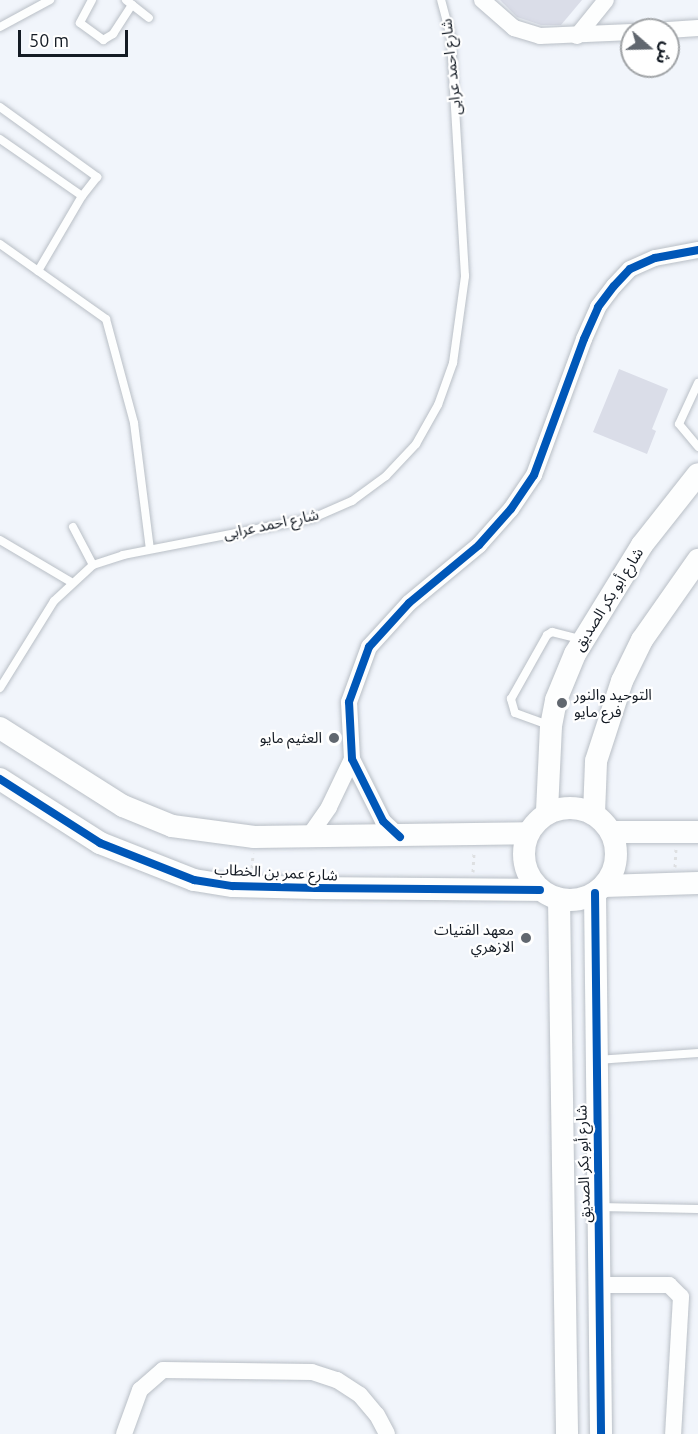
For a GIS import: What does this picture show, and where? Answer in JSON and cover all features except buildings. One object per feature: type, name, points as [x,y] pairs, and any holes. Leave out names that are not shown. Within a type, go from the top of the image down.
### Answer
[{"type":"street","points":[[482,0],[514,28],[540,36],[620,33]]},
{"type":"street","points":[[577,36],[606,0]]},
{"type":"street","points":[[680,29],[698,28]]},
{"type":"street","points":[[400,837],[383,821],[352,759],[349,702],[369,646],[409,603],[479,545],[511,509],[534,475],[598,307],[630,269],[655,258],[698,250]]},
{"type":"street","name":"شارع أبو بكر الصديق","points":[[547,812],[551,726],[556,700],[582,640],[642,545],[698,474]]},
{"type":"street","points":[[594,814],[596,761],[615,698],[642,640],[698,560]]},
{"type":"street","points":[[0,728],[123,806],[172,826],[254,837],[400,837],[528,833]]},
{"type":"street","points":[[309,836],[352,759]]},
{"type":"street","name":"شارع عمر بن الخطاب","points":[[0,779],[100,843],[141,862],[194,880],[252,886],[472,889],[549,894]]},
{"type":"street","points":[[600,889],[616,857],[611,832],[594,814],[566,807],[547,812],[528,833],[523,858],[527,872],[549,894],[578,900],[600,889],[698,883]]},
{"type":"street","points":[[611,832],[687,832]]},
{"type":"street","name":"شارع أبو بكر الصديق","points":[[600,889],[594,1060],[601,1434]]},
{"type":"street","name":"شارع أبو بكر الصديق","points":[[549,894],[567,1434]]},
{"type":"street","points":[[600,1285],[669,1285],[681,1297],[673,1434]]},
{"type":"street","points":[[124,1434],[140,1390],[163,1370],[312,1372],[337,1380],[360,1395],[387,1434]]},
{"type":"lane","points":[[0,27],[50,0]]},
{"type":"lane","points":[[92,0],[80,23],[103,40],[112,34],[129,2],[149,18]]},
{"type":"lane","name":"شارع احمد عرابى","points":[[0,688],[54,601],[71,582],[93,566],[150,549],[313,518],[352,501],[386,476],[416,444],[438,405],[453,363],[465,276],[451,37],[441,0]]},
{"type":"lane","points":[[0,107],[97,177],[82,196],[38,271]]},
{"type":"lane","points":[[0,139],[82,196]]},
{"type":"lane","points":[[0,244],[106,319],[134,423],[150,549]]},
{"type":"lane","points":[[698,383],[679,424],[698,447]]},
{"type":"lane","points":[[73,527],[93,566]]},
{"type":"lane","points":[[0,540],[71,582]]},
{"type":"lane","points":[[551,726],[515,713],[511,699],[547,635],[552,632],[582,640]]},
{"type":"lane","points":[[594,1060],[698,1053]]},
{"type":"lane","points":[[598,1207],[698,1209]]},
{"type":"path","points":[[675,884],[687,832]]},
{"type":"path","points":[[472,889],[475,834]]},
{"type":"path","points":[[252,886],[254,837]]},
{"type":"cycle path","points":[[400,837],[383,821],[352,759],[349,702],[369,647],[409,603],[479,545],[511,509],[534,475],[584,339],[598,307],[614,286],[630,269],[655,258],[698,250]]},
{"type":"cycle path","points":[[0,779],[100,843],[194,880],[233,886],[540,890]]},
{"type":"cycle path","points":[[595,893],[601,1434]]},
{"type":"place","name":"التوحيد والنور فرع مايو","points":[[562,703]]},
{"type":"place","name":"العثيم مايو","points":[[334,738]]},
{"type":"place","name":"معهد الفتيات الازهري","points":[[526,938]]}]
